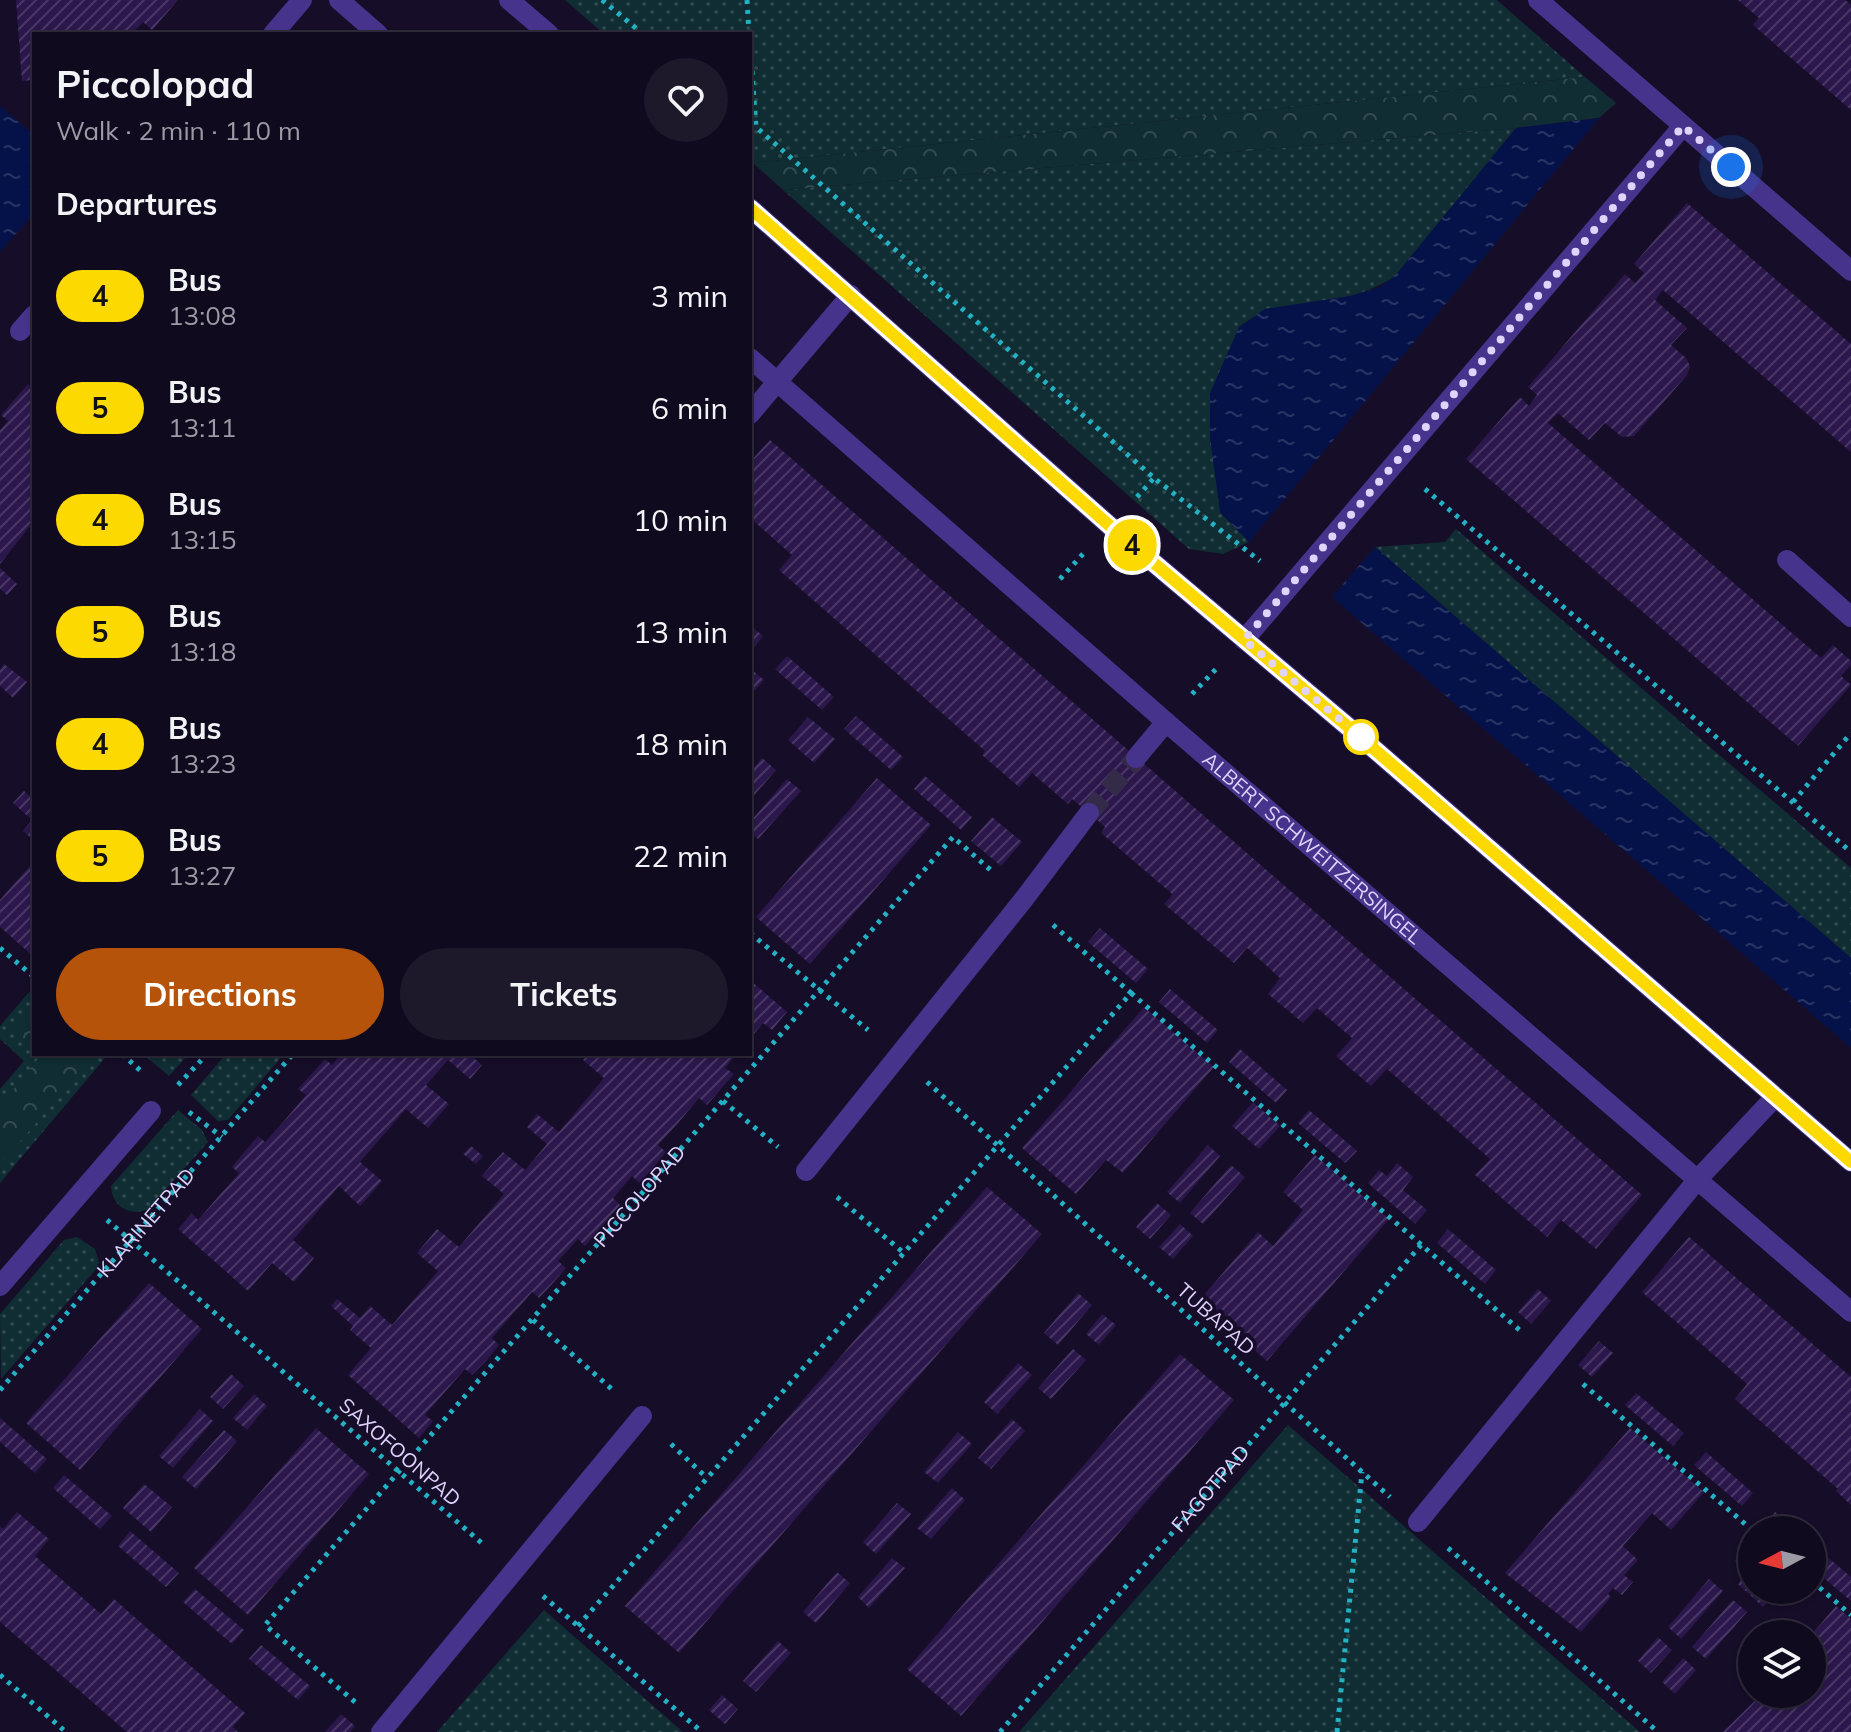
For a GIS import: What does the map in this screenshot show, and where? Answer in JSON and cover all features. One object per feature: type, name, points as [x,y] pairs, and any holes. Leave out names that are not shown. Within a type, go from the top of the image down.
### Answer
[{"type":"street","points":[[275,32],[302,0]]},
{"type":"street","points":[[339,0],[376,32]]},
{"type":"street","points":[[509,0],[547,32]]},
{"type":"street","points":[[1538,0],[1851,271]]},
{"type":"street","points":[[1244,640],[1683,126]]},
{"type":"street","points":[[752,210],[1110,526],[1371,746],[1851,1162]]},
{"type":"street","points":[[752,412],[851,295]]},
{"type":"street","points":[[20,331],[32,317]]},
{"type":"street","name":"ALBERT SCHWEITZERSINGEL","points":[[752,360],[1166,722],[1851,1312]]},
{"type":"street","points":[[1787,560],[1851,617]]},
{"type":"street","points":[[1136,758],[1166,722]]},
{"type":"street","points":[[806,1171],[1089,813]]},
{"type":"street","points":[[1418,1522],[1698,1179],[1775,1097]]},
{"type":"street","points":[[0,1286],[151,1111]]},
{"type":"street","points":[[383,1730],[642,1416]]},
{"type":"path","points":[[602,0],[641,32]]},
{"type":"path","points":[[747,0],[749,32]]},
{"type":"path","points":[[752,70],[756,127]]},
{"type":"path","points":[[752,124],[1154,478],[1290,585]]},
{"type":"path","points":[[1394,463],[1851,852]]},
{"type":"path","points":[[1166,722],[1244,640]]},
{"type":"path","points":[[1793,802],[1851,733]]},
{"type":"path","name":"PICCOLOPAD","points":[[383,1730],[265,1625],[953,837],[1738,1518]]},
{"type":"path","name":"TUBAPAD","points":[[752,935],[898,1056],[1418,1522],[1658,1732]]},
{"type":"path","points":[[0,948],[32,975]]},
{"type":"path","points":[[578,1626],[1131,993]]},
{"type":"path","name":"KLARINETPAD","points":[[0,1390],[291,1056]]},
{"type":"path","name":"SAXOFOONPAD","points":[[80,1194],[129,1241],[702,1732]]},
{"type":"path","name":"FAGOTPAD","points":[[1000,1732],[1421,1245]]},
{"type":"path","points":[[1337,1732],[1362,1471]]},
{"type":"path","points":[[1826,1593],[1851,1615]]},
{"type":"path","points":[[0,1675],[66,1732]]},
{"type":"green space","points":[[565,0],[1497,0],[1585,77],[753,163],[752,32],[602,32]]},
{"type":"green space","points":[[1585,77],[1616,103],[1599,118],[1516,128],[783,190],[753,163]]},
{"type":"green space","points":[[1516,128],[1395,276],[1381,285],[1349,296],[1265,309],[1220,512],[1249,542],[1223,554],[1189,549],[783,190]]},
{"type":"green space","points":[[1456,529],[1851,868],[1851,958],[1375,547],[1445,542]]},
{"type":"green space","points":[[30,991],[32,1056],[105,1058],[0,1183],[0,1089],[24,1061],[0,1039],[0,1026]]},
{"type":"green space","points":[[31,1007],[32,1008],[32,1053],[11,1033]]},
{"type":"green space","points":[[35,1056],[93,1057],[0,1165],[0,1106],[38,1059]]},
{"type":"green space","points":[[145,1056],[187,1056],[169,1076]]},
{"type":"green space","points":[[224,1056],[282,1056],[228,1120],[218,1121],[191,1095]]},
{"type":"green space","points":[[178,1110],[202,1130],[208,1142],[147,1210],[134,1212],[122,1208],[114,1199],[111,1186]]},
{"type":"green space","points":[[77,1237],[95,1249],[99,1262],[97,1268],[1,1379],[0,1314],[64,1240]]},
{"type":"green space","points":[[1288,1425],[1640,1732],[1019,1732]]},
{"type":"green space","points":[[544,1610],[683,1732],[437,1732]]},
{"type":"water","points":[[0,106],[32,133],[32,215],[0,252]]},
{"type":"water","points":[[1599,118],[1249,542],[1220,512],[1210,437],[1210,393],[1239,327],[1265,309],[1350,296],[1378,288],[1395,276],[1516,128]]},
{"type":"water","points":[[1375,547],[1851,958],[1851,1048],[1332,597]]},
{"type":"building","points":[[16,0],[178,0],[152,30],[143,22],[134,32],[32,32],[32,80],[22,81]]},
{"type":"building","points":[[1738,0],[1845,0],[1851,5],[1851,110],[1753,25],[1759,18]]},
{"type":"building","points":[[1687,203],[1851,344],[1851,452],[1663,290],[1655,300],[1687,328],[1671,345],[1687,359],[1690,367],[1687,375],[1634,436],[1622,437],[1605,423],[1589,440],[1558,413],[1548,423],[1821,658],[1833,645],[1851,661],[1841,676],[1851,685],[1798,746],[1466,459],[1520,397],[1529,406],[1537,395],[1528,387],[1625,274],[1635,283],[1644,273],[1634,264]]},
{"type":"building","points":[[28,384],[32,387],[32,524],[0,564],[0,430],[8,421],[1,415]]},
{"type":"building","points":[[770,440],[1642,1195],[1596,1249],[1561,1220],[1547,1237],[1475,1175],[1490,1159],[1387,1069],[1371,1086],[1336,1056],[1352,1038],[1317,1008],[1303,1023],[1268,994],[1280,978],[1247,948],[1234,963],[1164,904],[1171,893],[1101,833],[1105,827],[1089,813],[1072,799],[1068,804],[1032,773],[1019,787],[982,755],[985,751],[779,570],[792,555],[752,520],[752,460]]},
{"type":"building","points":[[0,568],[17,584],[7,595],[0,589]]},
{"type":"building","points":[[752,627],[763,636],[752,648]]},
{"type":"building","points":[[787,656],[834,697],[822,710],[775,669]]},
{"type":"building","points":[[4,664],[27,682],[13,698],[0,686],[0,670]]},
{"type":"building","points":[[752,670],[764,680],[752,694]]},
{"type":"building","points":[[856,716],[903,757],[891,770],[844,729]]},
{"type":"building","points":[[808,717],[835,739],[814,763],[788,740]]},
{"type":"building","points":[[762,758],[776,770],[752,798],[752,770]]},
{"type":"building","points":[[925,776],[972,817],[961,830],[914,789]]},
{"type":"building","points":[[877,778],[931,825],[810,964],[756,917]]},
{"type":"building","points":[[787,779],[801,791],[758,839],[752,834],[752,820]]},
{"type":"building","points":[[24,791],[32,798],[32,820],[13,803]]},
{"type":"building","points":[[992,817],[1022,842],[1001,866],[971,841]]},
{"type":"building","points":[[32,820],[32,839],[23,831]]},
{"type":"building","points":[[32,863],[32,955],[0,927],[0,900]]},
{"type":"building","points":[[1100,928],[1148,969],[1136,983],[1088,942]]},
{"type":"building","points":[[752,982],[787,1012],[772,1030],[763,1023],[752,1037]]},
{"type":"building","points":[[1170,989],[1218,1030],[1207,1043],[1159,1002]]},
{"type":"building","points":[[1144,1007],[1214,1067],[1123,1173],[1106,1160],[1076,1194],[1022,1148]]},
{"type":"building","points":[[1240,1049],[1287,1090],[1276,1103],[1229,1062]]},
{"type":"building","points":[[339,1056],[471,1056],[482,1065],[470,1079],[448,1060],[426,1085],[449,1104],[428,1128],[406,1109],[360,1162],[382,1181],[371,1194],[360,1206],[339,1186],[293,1240],[314,1258],[294,1282],[272,1263],[248,1291],[178,1229],[192,1213],[198,1220],[239,1173],[232,1167],[258,1136],[265,1142],[285,1120],[306,1095],[298,1089],[325,1059],[332,1065]]},
{"type":"building","points":[[587,1056],[735,1056],[725,1068],[734,1074],[707,1105],[699,1098],[658,1145],[666,1152],[653,1168],[639,1183],[632,1176],[613,1198],[620,1205],[585,1246],[578,1239],[558,1261],[566,1268],[539,1298],[532,1292],[492,1338],[499,1345],[486,1361],[472,1375],[465,1369],[444,1393],[425,1415],[433,1421],[419,1438],[348,1375],[371,1348],[350,1330],[353,1326],[331,1306],[337,1299],[360,1318],[370,1306],[392,1325],[438,1271],[417,1253],[437,1229],[459,1247],[504,1194],[482,1176],[492,1164],[503,1152],[525,1170],[547,1144],[527,1127],[537,1114],[559,1132],[604,1078],[583,1060]]},
{"type":"building","points":[[1253,1102],[1280,1126],[1259,1149],[1232,1126]]},
{"type":"building","points":[[1309,1110],[1357,1151],[1345,1163],[1298,1123]]},
{"type":"building","points":[[1208,1145],[1220,1156],[1180,1203],[1167,1192]]},
{"type":"building","points":[[471,1146],[483,1156],[476,1164],[463,1154]]},
{"type":"building","points":[[1315,1155],[1389,1219],[1267,1361],[1199,1301],[1258,1232],[1273,1246],[1303,1210],[1283,1192]]},
{"type":"building","points":[[1397,1163],[1413,1177],[1403,1190],[1427,1210],[1415,1224],[1368,1183],[1379,1170],[1387,1176]]},
{"type":"building","points":[[1231,1165],[1245,1177],[1203,1224],[1190,1213]]},
{"type":"building","points":[[987,1187],[1042,1234],[679,1653],[625,1606]]},
{"type":"building","points":[[1157,1203],[1171,1215],[1150,1239],[1136,1227]]},
{"type":"building","points":[[1180,1224],[1193,1236],[1173,1259],[1159,1247]]},
{"type":"building","points":[[1448,1229],[1496,1270],[1485,1284],[1437,1243]]},
{"type":"building","points":[[1689,1237],[1851,1377],[1851,1505],[1836,1491],[1838,1489],[1735,1399],[1747,1384],[1642,1292]]},
{"type":"building","points":[[149,1283],[202,1329],[80,1470],[26,1423]]},
{"type":"building","points":[[1538,1289],[1551,1301],[1531,1324],[1518,1312]]},
{"type":"building","points":[[1078,1293],[1092,1305],[1058,1345],[1044,1333]]},
{"type":"building","points":[[1102,1314],[1116,1325],[1099,1345],[1086,1334]]},
{"type":"building","points":[[1599,1341],[1613,1353],[1592,1377],[1578,1365]]},
{"type":"building","points":[[1073,1349],[1086,1360],[1051,1399],[1038,1388]]},
{"type":"building","points":[[1180,1354],[1234,1400],[961,1716],[907,1669]]},
{"type":"building","points":[[1018,1363],[1032,1375],[997,1414],[984,1402]]},
{"type":"building","points":[[231,1374],[244,1386],[223,1409],[210,1397]]},
{"type":"building","points":[[1636,1393],[1684,1433],[1673,1446],[1625,1405]]},
{"type":"building","points":[[254,1394],[267,1406],[247,1430],[233,1418]]},
{"type":"building","points":[[200,1409],[213,1421],[173,1468],[159,1456]]},
{"type":"building","points":[[0,1418],[47,1459],[35,1473],[0,1442]]},
{"type":"building","points":[[1012,1419],[1025,1431],[991,1469],[978,1458]]},
{"type":"building","points":[[316,1428],[369,1474],[248,1615],[194,1568]]},
{"type":"building","points":[[1630,1428],[1704,1492],[1671,1530],[1652,1513],[1623,1546],[1638,1560],[1624,1575],[1633,1582],[1622,1595],[1613,1588],[1608,1594],[1611,1597],[1581,1632],[1505,1573]]},
{"type":"building","points":[[224,1430],[237,1441],[196,1489],[182,1477]]},
{"type":"building","points":[[958,1432],[972,1444],[938,1483],[924,1472]]},
{"type":"building","points":[[1706,1452],[1753,1493],[1742,1506],[1694,1465]]},
{"type":"building","points":[[64,1475],[112,1516],[100,1529],[53,1488]]},
{"type":"building","points":[[144,1484],[172,1507],[151,1532],[123,1508]]},
{"type":"building","points":[[952,1488],[965,1500],[931,1539],[917,1528]]},
{"type":"building","points":[[897,1503],[911,1514],[876,1554],[863,1542]]},
{"type":"building","points":[[17,1512],[49,1539],[35,1556],[101,1614],[114,1599],[245,1713],[233,1727],[238,1732],[127,1732],[0,1622],[0,1526],[3,1529]]},
{"type":"building","points":[[130,1531],[179,1573],[166,1587],[118,1546]]},
{"type":"building","points":[[1826,1556],[1851,1577],[1851,1601],[1826,1580]]},
{"type":"building","points":[[892,1558],[905,1568],[869,1608],[858,1597]]},
{"type":"building","points":[[837,1572],[850,1583],[816,1623],[803,1612]]},
{"type":"building","points":[[1709,1579],[1723,1591],[1681,1639],[1668,1627]]},
{"type":"building","points":[[195,1589],[244,1630],[232,1644],[183,1602]]},
{"type":"building","points":[[1733,1600],[1747,1612],[1706,1659],[1692,1647]]},
{"type":"building","points":[[1836,1606],[1851,1619],[1851,1732],[1723,1732],[1748,1708],[1826,1708],[1824,1620]]},
{"type":"building","points":[[1658,1637],[1672,1650],[1651,1673],[1638,1661]]},
{"type":"building","points":[[778,1641],[791,1653],[756,1692],[743,1681]]},
{"type":"building","points":[[261,1645],[310,1686],[298,1700],[249,1659]]},
{"type":"building","points":[[1683,1658],[1696,1670],[1675,1694],[1662,1682]]},
{"type":"building","points":[[722,1695],[738,1709],[725,1724],[709,1710]]},
{"type":"building","points":[[341,1714],[355,1726],[350,1732],[325,1732]]},
{"type":"tunnel","points":[[1089,813],[1136,758]]},
{"type":"bus line","name":"4","points":[[752,210],[1110,526],[1359,736],[1851,1162]]},
{"type":"route","points":[[1361,737],[1244,640],[1683,126],[1731,167]]}]
